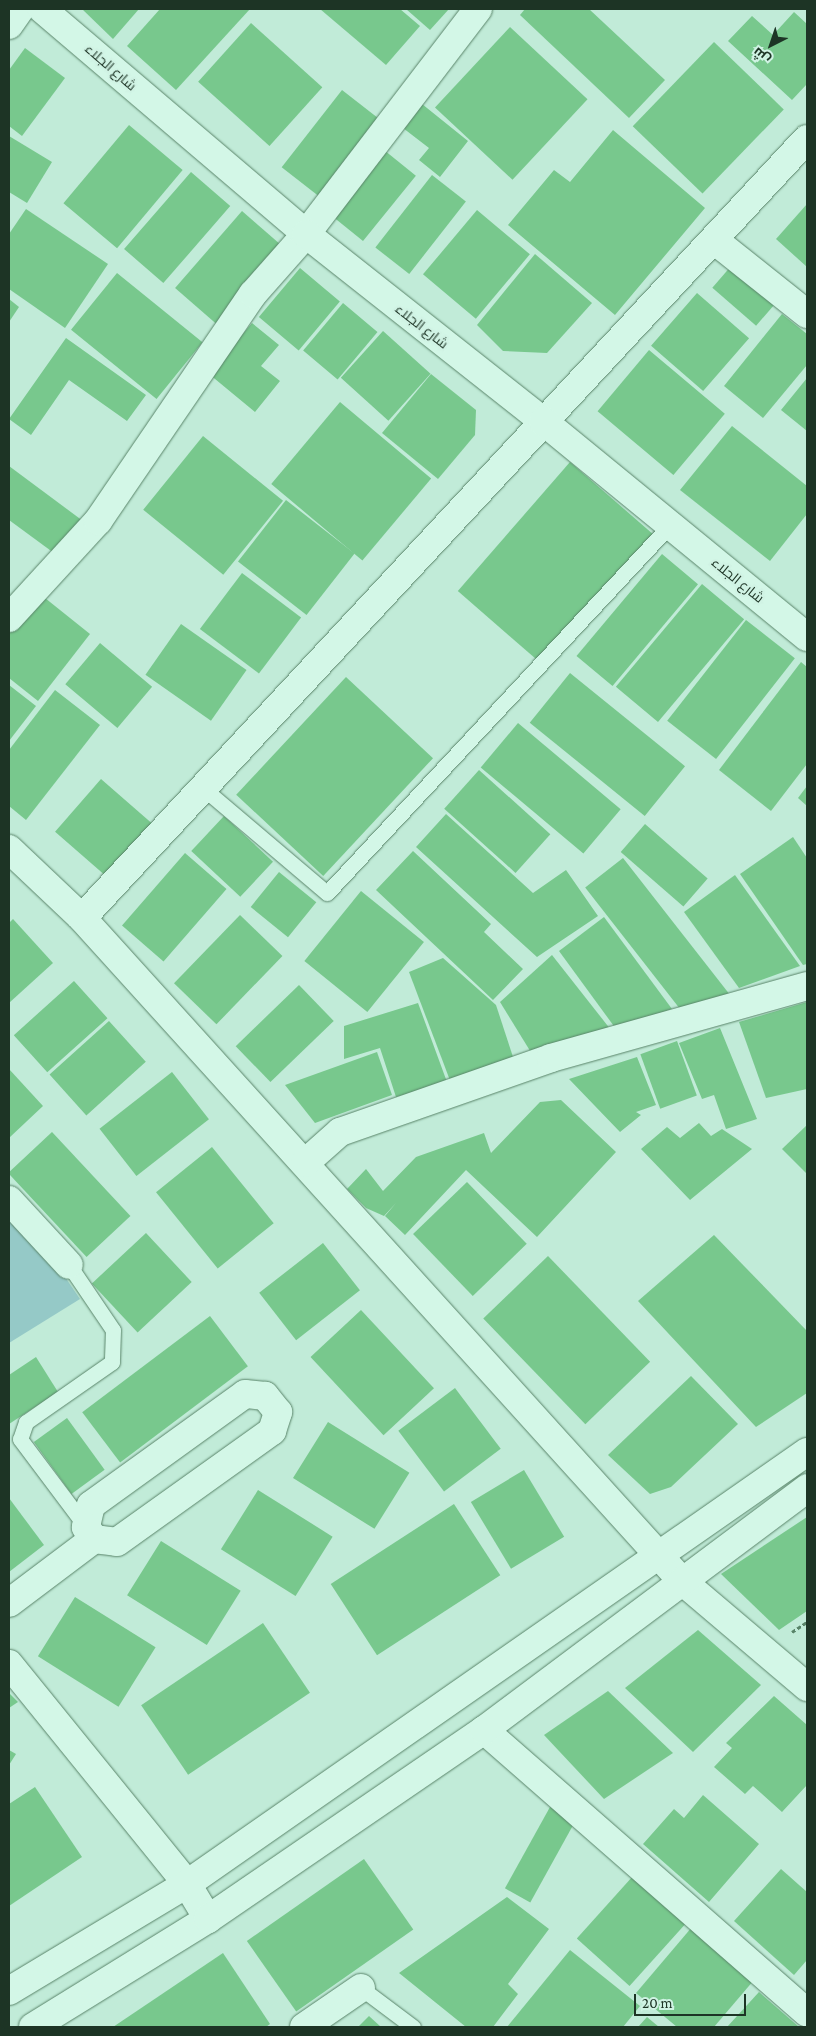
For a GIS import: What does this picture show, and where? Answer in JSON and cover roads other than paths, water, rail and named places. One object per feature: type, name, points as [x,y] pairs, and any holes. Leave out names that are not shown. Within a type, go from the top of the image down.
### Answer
[{"type":"street","points":[[9,25],[20,9]]},
{"type":"street","name":"شارع الجلاء","points":[[42,9],[306,234],[543,421],[807,637]]},
{"type":"street","points":[[9,618],[98,521],[253,294],[306,234],[478,9]]},
{"type":"street","points":[[82,918],[807,139]]},
{"type":"street","points":[[714,240],[807,314]]},
{"type":"street","points":[[9,849],[82,918],[682,1581],[807,1687]]},
{"type":"street","points":[[305,1163],[340,1132],[550,1058],[807,986]]},
{"type":"street","points":[[9,1200],[69,1265]]},
{"type":"street","points":[[9,1603],[90,1533],[91,1505],[246,1394],[265,1396],[278,1412],[272,1431],[117,1542],[90,1533]]},
{"type":"street","points":[[9,1991],[187,1884],[657,1554],[807,1452]]},
{"type":"street","points":[[50,2023],[208,1920],[484,1730],[807,1488]]},
{"type":"street","points":[[9,1664],[187,1884],[208,1920]]},
{"type":"street","points":[[484,1730],[807,2013]]},
{"type":"street","points":[[304,2027],[361,1988]]},
{"type":"lane","points":[[203,788],[327,893],[670,525]]},
{"type":"lane","points":[[69,1265],[113,1330],[112,1362],[26,1422],[20,1439],[90,1533]]},
{"type":"lane","points":[[361,1988],[413,2027]]}]
